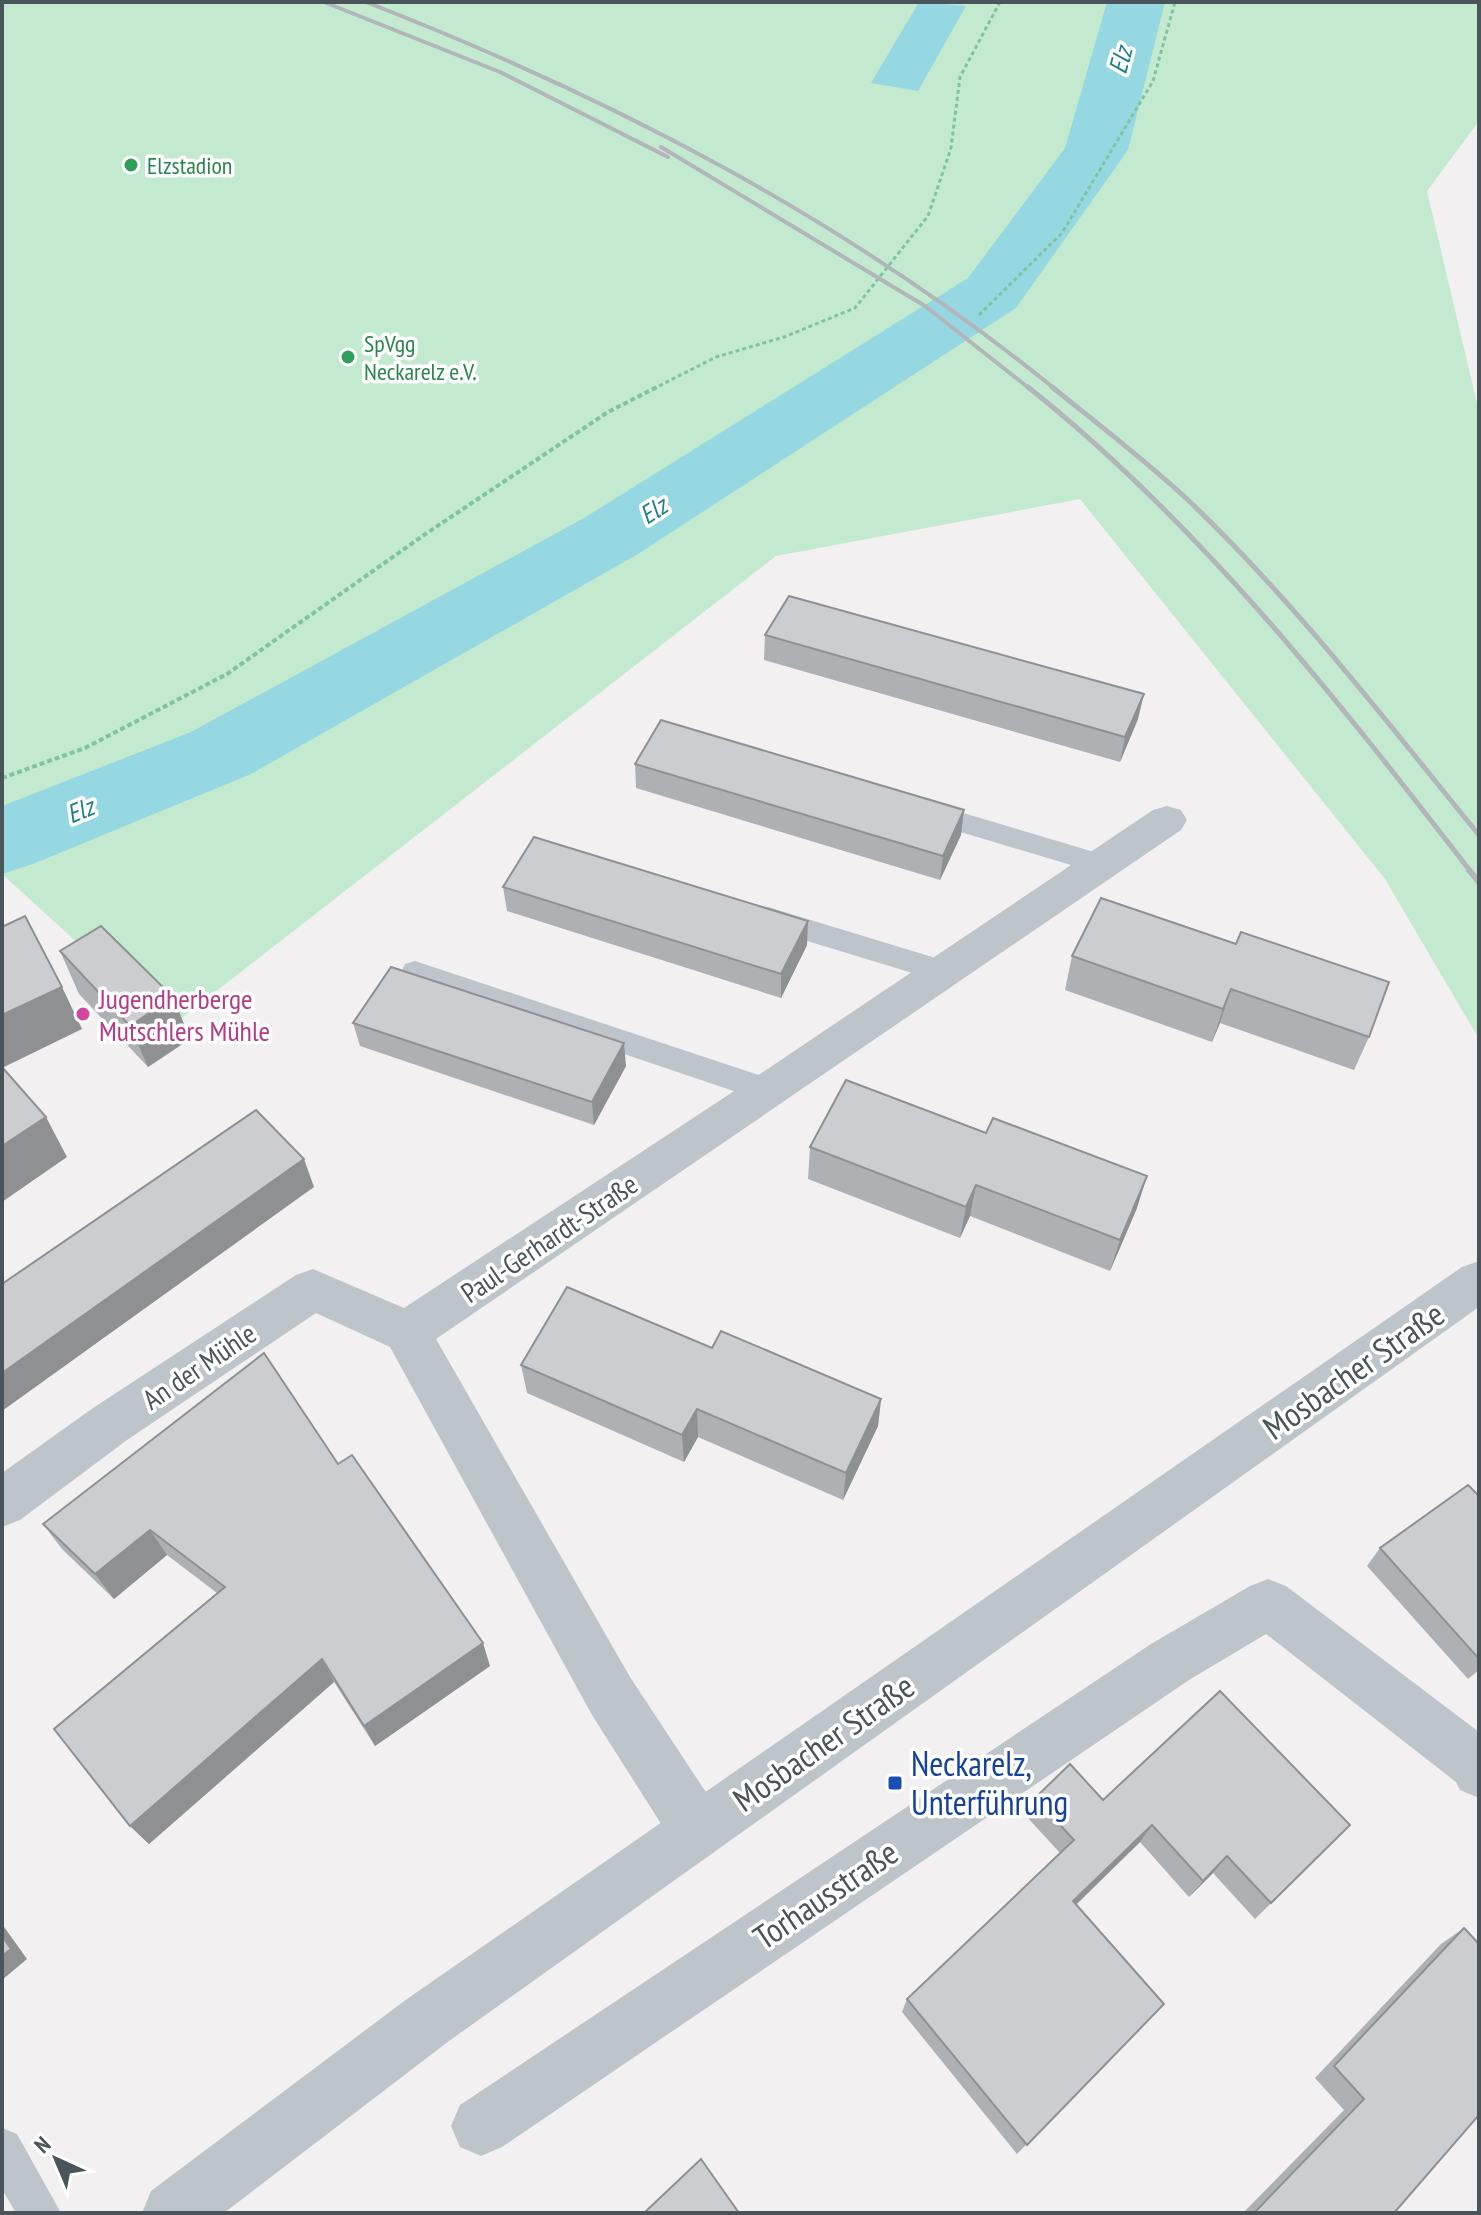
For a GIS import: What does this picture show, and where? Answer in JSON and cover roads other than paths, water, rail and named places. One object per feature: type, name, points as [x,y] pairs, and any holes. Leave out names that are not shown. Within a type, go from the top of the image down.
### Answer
[{"type":"street","name":"Paul-Gerhardt-Straße","points":[[407,1332],[1167,820]]},
{"type":"street","name":"Mosbacher Straße","points":[[173,2213],[428,2020],[1479,1281]]},
{"type":"street","name":"An der Mühle","points":[[2,1503],[110,1424],[313,1290],[407,1332]]},
{"type":"street","points":[[407,1332],[611,1696],[697,1829]]},
{"type":"street","name":"Torhausstraße","points":[[481,2126],[1170,1662],[1268,1604],[1475,1763],[1479,1771]]},
{"type":"lane","points":[[904,805],[1101,864]]},
{"type":"lane","points":[[744,911],[942,971]]},
{"type":"lane","points":[[415,972],[769,1091]]},
{"type":"lane","points":[[2,2149],[40,2213]]},
{"type":"water","points":[[919,2],[966,6],[918,91],[871,83]]},
{"type":"waterway","name":"Elz","points":[[2,841],[221,753],[611,536],[992,293],[1096,150],[1136,2]]},
{"type":"railway","points":[[324,2],[500,72],[668,157]]},
{"type":"railway","points":[[366,2],[549,79],[726,168],[895,271],[1055,389]]},
{"type":"railway","points":[[661,147],[925,306],[1030,389]]},
{"type":"railway","points":[[1028,387],[1151,496],[1264,616],[1369,742],[1471,872]]},
{"type":"railway","points":[[1052,387],[1188,500],[1266,579],[1479,835]]},
{"type":"railway","points":[[1469,870],[1479,882]]},
{"type":"place","name":"Elzstadion","points":[[131,165]]},
{"type":"place","name":"SpVgg Neckarelz e.V.","points":[[348,357]]},
{"type":"place","name":"Jugendherberge Mutschlers Mühle","points":[[83,1014]]},
{"type":"place","name":"Neckarelz, Unterführung","points":[[895,1783]]}]
